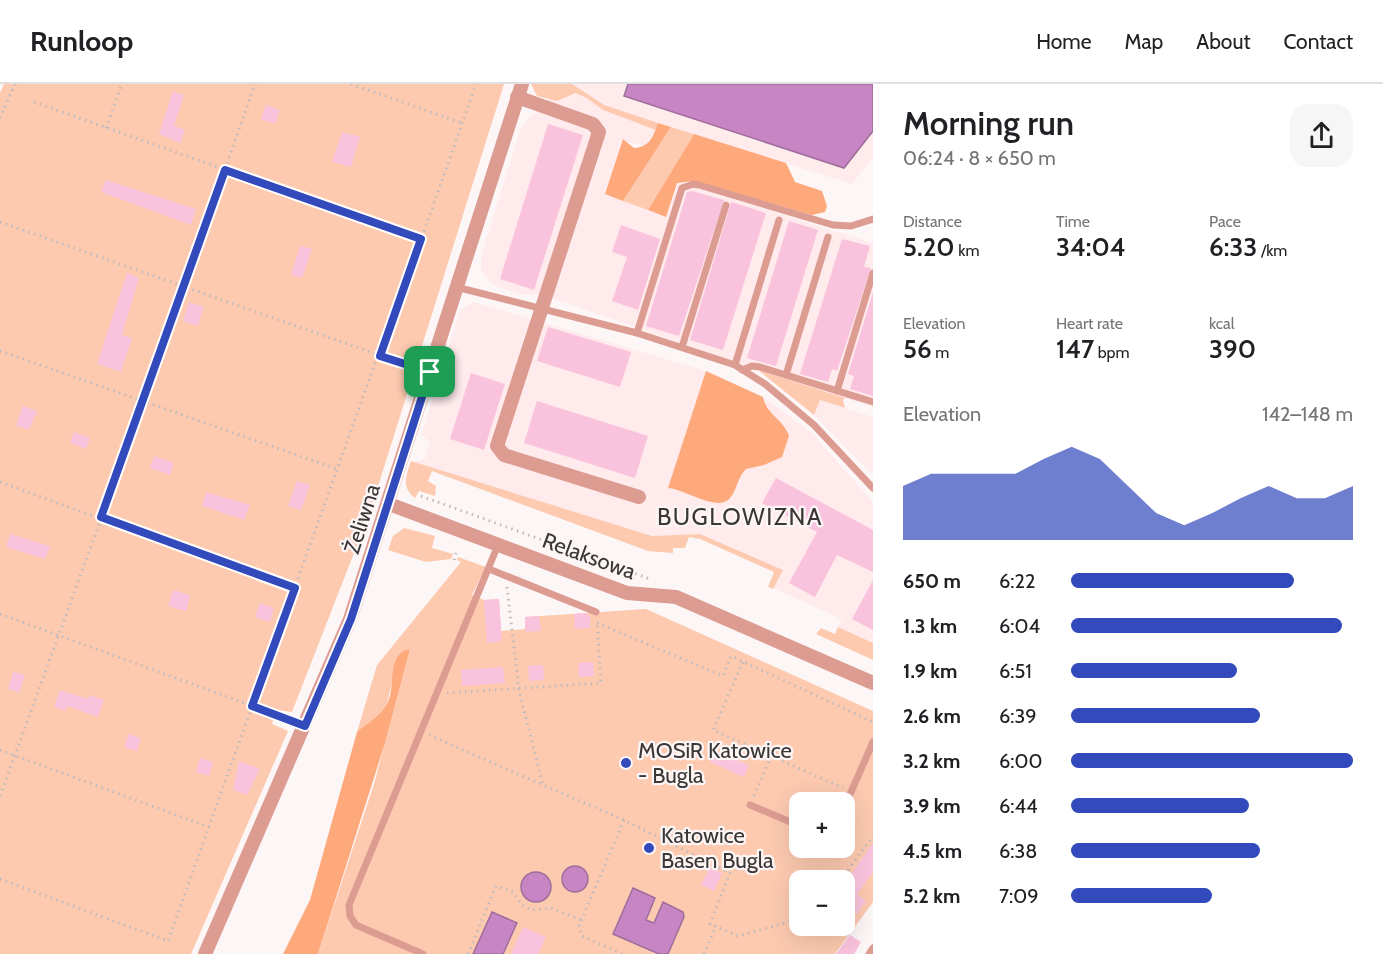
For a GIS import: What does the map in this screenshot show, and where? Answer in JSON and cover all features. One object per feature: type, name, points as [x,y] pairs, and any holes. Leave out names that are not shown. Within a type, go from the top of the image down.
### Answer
[{"type":"street","name":"Żeliwna","points":[[205,954],[351,619],[519,91]]},
{"type":"street","points":[[519,91],[593,124],[599,132],[497,446],[504,454],[639,497]]},
{"type":"street","name":"Relaksowa","points":[[389,504],[627,593],[676,597],[873,683]]},
{"type":"lane","points":[[637,333],[682,188],[686,185],[699,185],[833,225],[852,226],[873,219]]},
{"type":"lane","points":[[682,347],[726,205]]},
{"type":"lane","points":[[735,365],[779,220]]},
{"type":"lane","points":[[786,375],[828,237]]},
{"type":"lane","points":[[837,391],[873,273]]},
{"type":"lane","points":[[456,287],[637,333],[735,365],[765,384],[814,425],[873,488]]},
{"type":"lane","points":[[742,370],[752,366],[873,402]]},
{"type":"lane","points":[[423,954],[356,925],[348,910],[498,545]]},
{"type":"lane","points":[[489,569],[597,612]]},
{"type":"lane","points":[[851,792],[873,742]]},
{"type":"lane","points":[[750,805],[789,821]]},
{"type":"lane","points":[[869,954],[873,948]]},
{"type":"path","points":[[0,118],[15,84]]},
{"type":"path","points":[[106,128],[122,84]]},
{"type":"path","points":[[0,796],[144,401],[255,84]]},
{"type":"path","points":[[351,84],[462,123]]},
{"type":"path","points":[[0,879],[168,941],[476,84]]},
{"type":"path","points":[[34,102],[421,239]]},
{"type":"path","points":[[0,222],[430,372]]},
{"type":"path","points":[[0,351],[337,469]]},
{"type":"path","points":[[0,482],[295,588]]},
{"type":"path","points":[[421,496],[629,573],[660,580]]},
{"type":"path","points":[[454,560],[456,553]]},
{"type":"path","points":[[506,576],[519,689],[543,785]]},
{"type":"path","points":[[436,694],[601,683],[597,612]]},
{"type":"path","points":[[0,614],[305,726]]},
{"type":"path","points":[[597,623],[723,676],[731,656],[873,722]]},
{"type":"path","points":[[743,662],[713,730],[851,792]]},
{"type":"path","points":[[420,731],[624,820],[730,873],[710,924],[738,936],[789,922]]},
{"type":"path","points":[[0,750],[209,826]]},
{"type":"path","points":[[750,805],[771,756]]},
{"type":"path","points":[[622,954],[582,936],[579,932],[581,920],[624,820]]},
{"type":"path","points":[[848,870],[873,836]]},
{"type":"path","points":[[468,954],[496,886],[513,892],[522,904],[531,910],[551,908],[581,920]]},
{"type":"path","points":[[704,954],[716,926]]},
{"type":"shaded area","points":[[4,84],[504,84],[370,512],[292,712],[277,710],[272,724],[288,731],[191,954],[0,954],[0,93]]},
{"type":"shaded area","points":[[531,84],[572,84],[604,105],[658,123],[656,130],[603,110],[587,98],[575,93],[557,101],[537,96]]},
{"type":"shaded area","points":[[556,84],[873,84],[873,158],[852,184],[659,123],[651,142],[645,146],[622,140],[605,194],[666,217],[678,182],[873,243],[873,407],[739,364],[570,304],[539,295],[520,294],[493,285],[481,270],[482,253],[520,131],[530,116],[544,110]]},
{"type":"shaded area","points":[[628,84],[873,84],[873,131],[844,168],[624,96]]},
{"type":"shaded area","points":[[658,123],[671,127],[623,201],[605,194],[623,139],[634,148],[644,146],[652,137]]},
{"type":"shaded area","points":[[671,127],[694,134],[648,210],[623,201]]},
{"type":"shaded area","points":[[694,134],[786,163],[795,182],[822,191],[827,206],[825,212],[812,215],[693,181],[677,183],[666,217],[648,210]]},
{"type":"shaded area","points":[[474,302],[706,371],[763,397],[812,433],[873,502],[873,643],[838,627],[842,619],[773,588],[783,570],[700,534],[653,536],[414,462],[425,459],[430,444],[422,434],[460,310]]},
{"type":"shaded area","points":[[758,370],[845,398],[843,400],[845,408],[820,400],[814,415]]},
{"type":"shaded area","points":[[706,371],[763,397],[768,408],[787,430],[789,436],[782,457],[764,465],[746,469],[730,498],[718,503],[668,488]]},
{"type":"shaded area","points":[[819,400],[873,417],[873,475],[814,415]]},
{"type":"shaded area","points":[[411,461],[652,536],[700,534],[783,570],[773,589],[768,587],[774,572],[700,539],[689,537],[685,548],[673,548],[673,553],[648,551],[432,471],[428,481],[436,486],[435,496],[419,491],[415,498],[406,485],[406,476]]},
{"type":"shaded area","points":[[404,528],[435,536],[432,548],[453,554],[451,559],[426,562],[388,550],[393,536]]},
{"type":"shaded area","name":"MOSiR Katowice - Bugla","points":[[458,557],[486,567],[472,595],[484,600],[499,599],[501,631],[525,629],[525,617],[646,609],[873,711],[873,902],[855,927],[855,870],[789,870],[789,936],[848,936],[835,954],[318,954],[374,784],[410,649],[397,659],[387,704],[374,721],[357,732],[377,665],[461,562],[457,560]]},
{"type":"shaded area","points":[[838,627],[873,643],[873,660],[816,634],[821,628],[835,634]]},
{"type":"shaded area","points":[[410,649],[385,743],[318,954],[283,954],[310,900],[357,732],[385,707],[390,695],[395,663],[402,652]]},
{"type":"shaded area","points":[[575,866],[584,870],[588,879],[584,888],[575,892],[566,888],[562,879],[566,870]]},
{"type":"shaded area","points":[[536,872],[547,876],[551,887],[547,898],[536,902],[525,898],[521,887],[525,876]]},
{"type":"shaded area","points":[[633,888],[655,898],[646,920],[654,923],[663,902],[683,912],[684,917],[668,954],[659,954],[613,934]]},
{"type":"shaded area","points":[[492,912],[517,923],[503,954],[473,954]]},
{"type":"building","points":[[173,91],[184,95],[174,126],[185,130],[180,143],[159,134]]},
{"type":"building","points":[[266,105],[280,110],[275,124],[261,119]]},
{"type":"building","points":[[548,124],[583,135],[534,290],[500,279]]},
{"type":"building","points":[[342,132],[360,137],[351,167],[332,162]]},
{"type":"building","points":[[106,180],[196,209],[191,225],[101,192]]},
{"type":"building","points":[[692,191],[724,200],[679,336],[646,326],[687,192]]},
{"type":"building","points":[[731,202],[766,213],[723,350],[690,340]]},
{"type":"building","points":[[789,221],[818,230],[776,366],[747,358]]},
{"type":"building","points":[[621,225],[660,239],[638,310],[612,301],[627,257],[612,252]]},
{"type":"building","points":[[842,239],[870,246],[864,267],[871,268],[837,371],[832,369],[828,382],[800,374]]},
{"type":"building","points":[[300,246],[312,249],[302,278],[291,275]]},
{"type":"building","points":[[127,273],[139,278],[122,335],[132,338],[121,372],[97,364]]},
{"type":"building","points":[[873,292],[873,396],[850,389],[854,376],[848,374]]},
{"type":"building","points":[[189,302],[204,307],[198,326],[183,321]]},
{"type":"building","points":[[548,327],[631,352],[620,387],[537,361]]},
{"type":"building","points":[[471,373],[505,384],[484,450],[450,439]]},
{"type":"building","points":[[537,401],[648,436],[635,478],[524,443]]},
{"type":"building","points":[[23,406],[37,411],[29,430],[16,425]]},
{"type":"building","points":[[74,432],[90,438],[86,449],[70,443]]},
{"type":"building","points":[[154,456],[174,463],[170,475],[150,468]]},
{"type":"building","points":[[776,478],[873,530],[873,572],[837,555],[815,597],[789,583],[817,532],[762,503]]},
{"type":"building","points":[[297,481],[310,485],[301,510],[288,506]]},
{"type":"building","points":[[206,492],[250,505],[244,520],[202,506]]},
{"type":"building","points":[[10,534],[50,546],[45,559],[6,547]]},
{"type":"building","points":[[873,580],[873,630],[852,619]]},
{"type":"building","points":[[173,590],[190,595],[186,611],[168,606]]},
{"type":"building","points":[[499,599],[502,641],[487,643],[484,600]]},
{"type":"building","points":[[260,603],[274,608],[270,622],[255,617]]},
{"type":"building","points":[[584,613],[590,616],[590,628],[575,629],[574,614]]},
{"type":"building","points":[[539,616],[541,631],[526,632],[525,617]]},
{"type":"building","points":[[593,662],[594,676],[579,677],[578,663]]},
{"type":"building","points":[[543,665],[544,680],[529,681],[528,666]]},
{"type":"building","points":[[503,667],[505,683],[462,686],[461,670]]},
{"type":"building","points":[[13,672],[25,675],[19,693],[8,689]]},
{"type":"building","points":[[60,690],[88,699],[89,695],[104,700],[98,717],[67,706],[65,711],[54,707]]},
{"type":"building","points":[[129,734],[141,738],[137,751],[124,747]]},
{"type":"building","points":[[715,751],[749,765],[744,777],[710,762]]},
{"type":"building","points":[[200,758],[213,762],[209,776],[196,772]]},
{"type":"building","points":[[239,761],[260,769],[247,795],[233,790]]},
{"type":"building","points":[[873,843],[873,872],[857,894],[866,901],[857,914],[855,913],[854,870]]},
{"type":"building","points":[[710,867],[722,873],[714,891],[701,885]]},
{"type":"building","points":[[523,927],[546,937],[538,954],[511,954]]},
{"type":"building","points":[[849,936],[861,942],[854,954],[836,954]]},
{"type":"place","name":"MOSiR Katowice - Bugla","points":[[626,763]]},
{"type":"place","name":"Katowice Basen Bugla","points":[[649,848]]},
{"type":"district","name":"BUGLOWIZNA","points":[[740,516]]},
{"type":"route","points":[[225,170],[421,239],[380,356],[430,372],[351,619],[305,726],[252,706],[295,588],[101,517],[225,170]]}]
